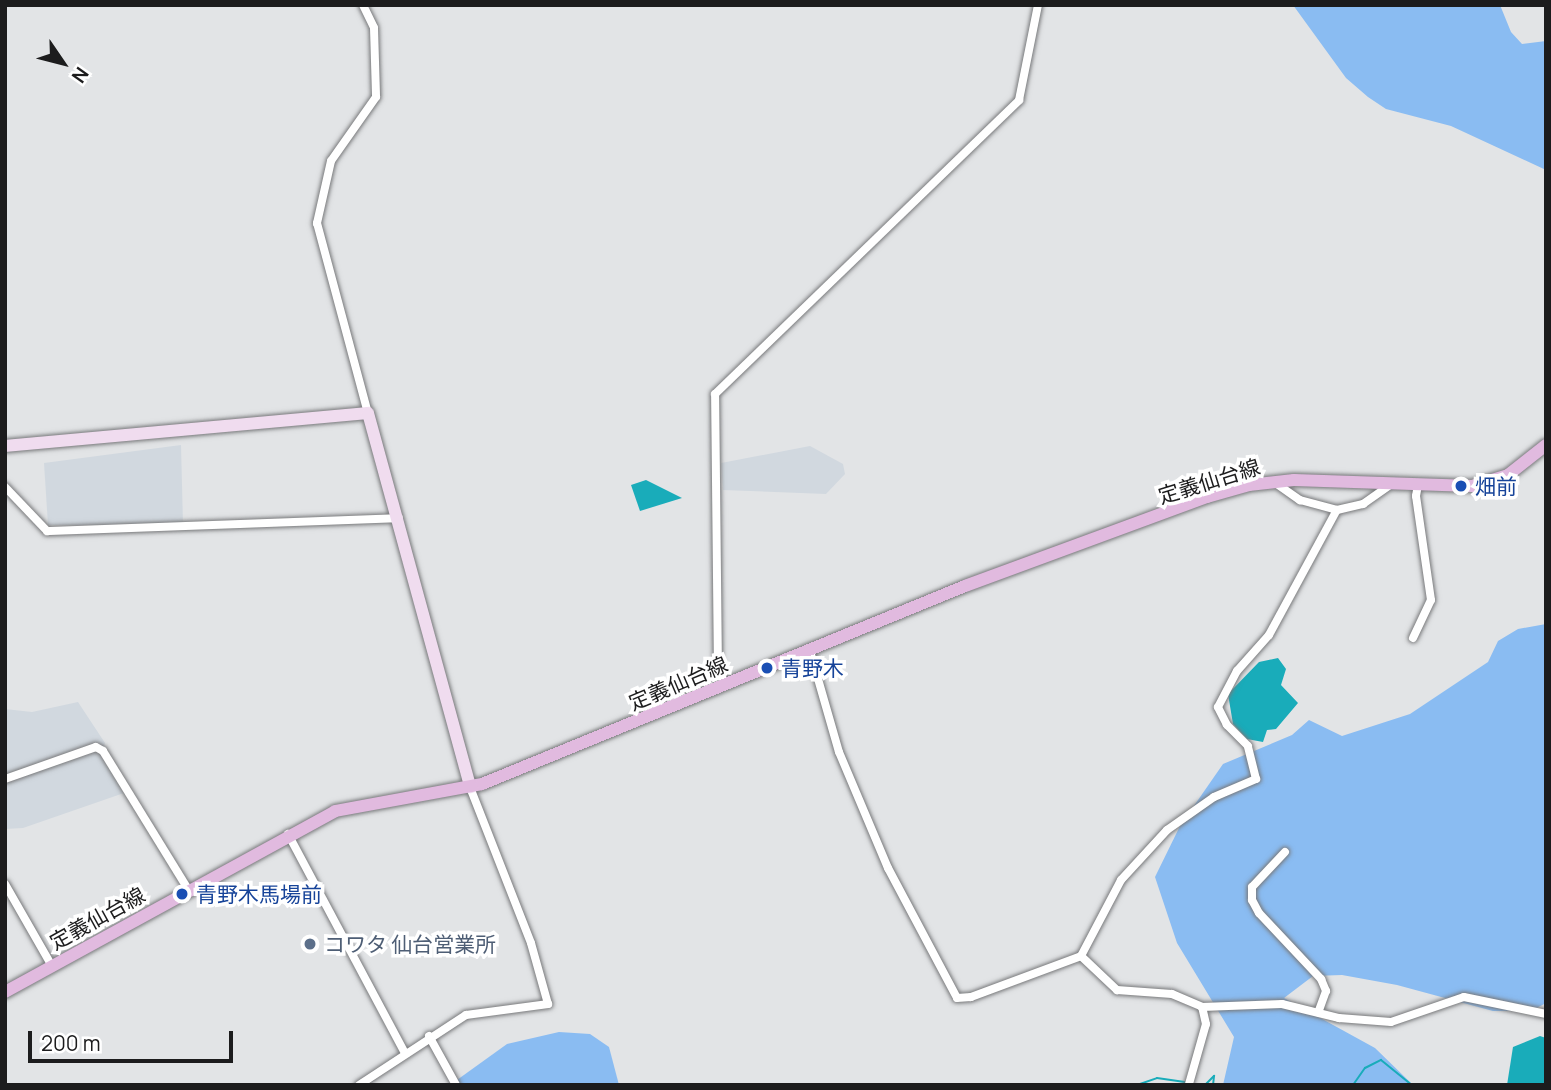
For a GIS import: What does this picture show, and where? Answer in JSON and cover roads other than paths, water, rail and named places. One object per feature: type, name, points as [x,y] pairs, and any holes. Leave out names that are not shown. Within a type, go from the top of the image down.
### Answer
[{"type":"main road","name":"定義仙台線","points":[[5,992],[288,834],[362,802],[470,787],[1045,555],[1207,497],[1274,481],[1472,486],[1502,478],[1546,445]]},
{"type":"street","points":[[359,1085],[466,1015],[548,1004],[531,943],[470,787],[317,223],[331,161],[376,97],[374,28],[363,5]]},
{"type":"street","points":[[726,683],[718,672],[715,394],[1019,100],[1038,5]]},
{"type":"street","points":[[5,446],[368,413]]},
{"type":"street","points":[[1274,481],[1300,500],[1337,510],[1363,504],[1393,484]]},
{"type":"street","points":[[1413,638],[1431,600],[1416,496],[1418,485]]},
{"type":"street","points":[[5,487],[47,531],[182,529],[399,518]]},
{"type":"street","points":[[810,651],[839,752],[888,868],[957,998],[1081,956],[1121,880],[1167,830],[1204,803],[1256,779],[1248,746],[1227,725],[1218,707],[1237,671],[1269,635],[1337,510]]},
{"type":"street","points":[[5,779],[96,747],[103,751],[188,889]]},
{"type":"street","points":[[288,834],[405,1053]]},
{"type":"street","points":[[1285,852],[1252,887],[1252,900],[1259,913],[1321,979],[1326,991],[1318,1013]]},
{"type":"street","points":[[5,884],[52,966]]},
{"type":"street","points":[[1081,956],[1117,990],[1171,994],[1202,1007],[1282,1004],[1318,1013],[1391,1022],[1464,996],[1546,1014]]},
{"type":"street","points":[[1189,1084],[1206,1024],[1202,1007]]},
{"type":"street","points":[[429,1037],[456,1085]]},
{"type":"waterway","points":[[1353,1085],[1365,1068],[1381,1060],[1412,1085]]},
{"type":"waterway","points":[[1205,1085],[1214,1076],[1213,1085]]},
{"type":"waterway","points":[[1137,1085],[1157,1078],[1185,1082]]},
{"type":"waterway","points":[[1082,1085],[1089,1085]]},
{"type":"place","name":"畑前","points":[[1461,486]]},
{"type":"place","name":"青野木","points":[[767,668]]},
{"type":"place","name":"青野木馬場前","points":[[182,894]]},
{"type":"place","name":"コワタ 仙台営業所","points":[[310,944]]}]
